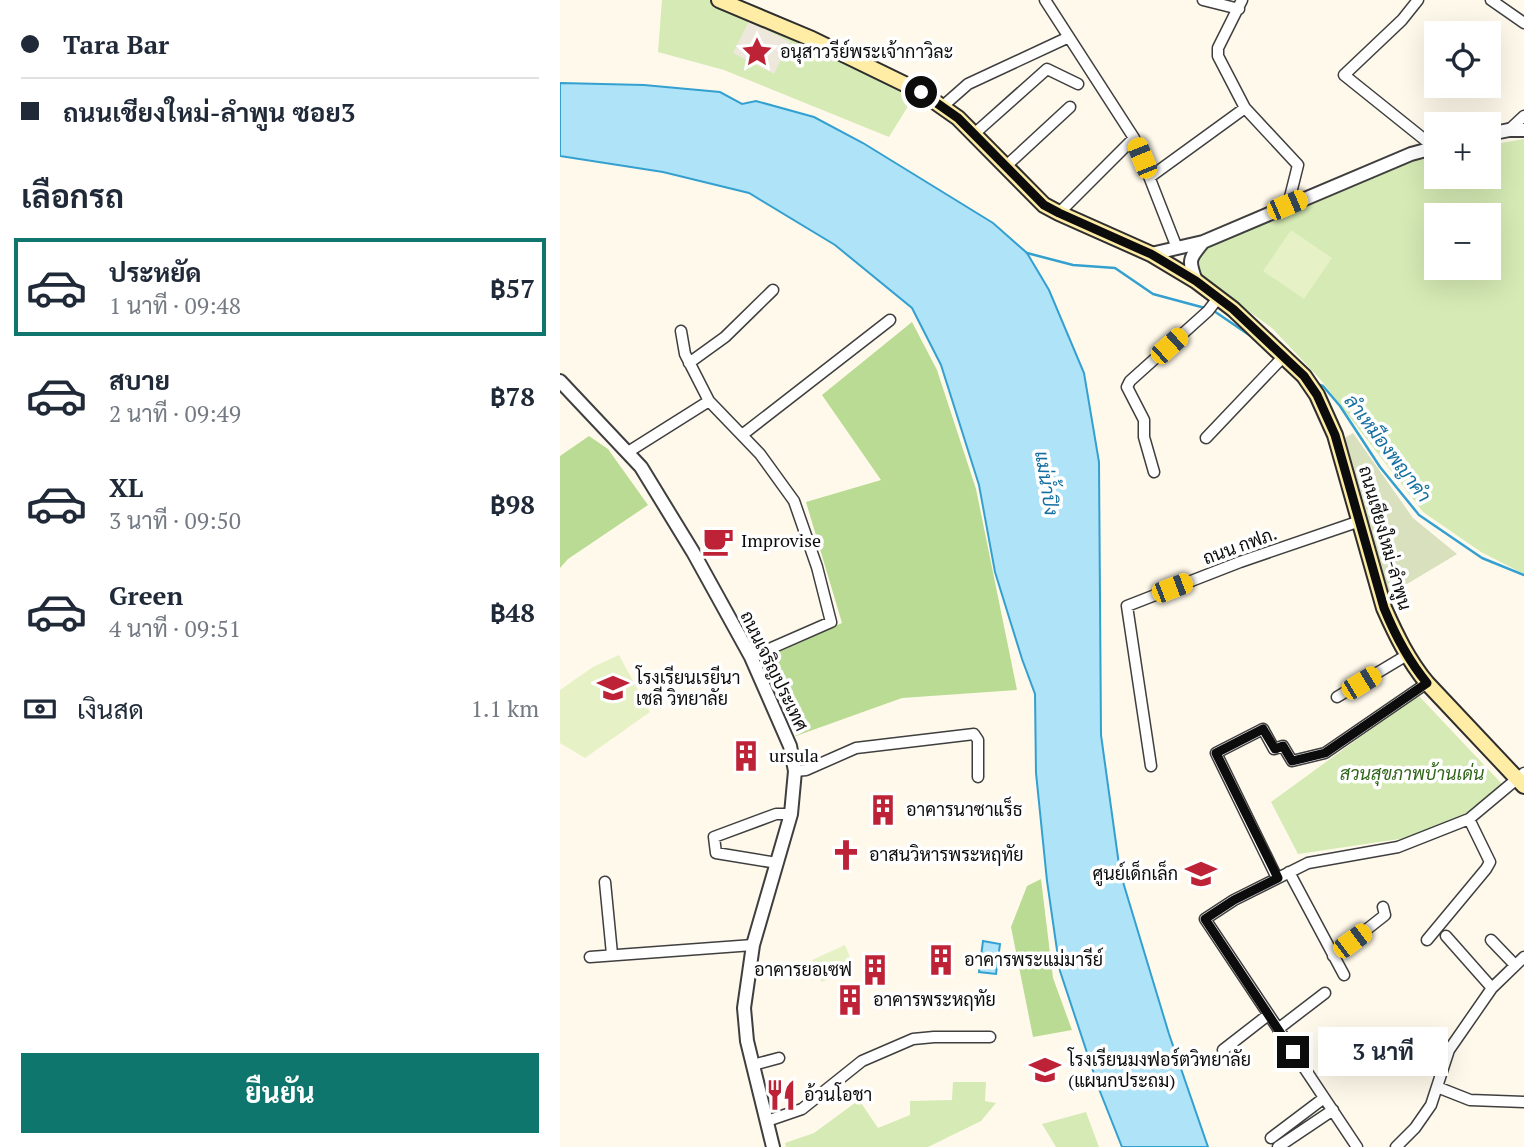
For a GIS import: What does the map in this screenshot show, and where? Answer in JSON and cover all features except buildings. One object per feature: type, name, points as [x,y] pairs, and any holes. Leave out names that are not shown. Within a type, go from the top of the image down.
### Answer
[{"type":"main road","name":"ถนนเชียงใหม่-ลำพูน","points":[[719,0],[890,75],[943,106],[1037,199],[1059,213],[1151,254],[1196,281],[1214,304],[1304,376],[1317,395],[1335,435],[1384,608],[1407,655],[1427,683],[1522,779]]},
{"type":"street","points":[[1203,0],[1241,4],[1218,48],[1218,56],[1245,108],[1298,165],[1287,205]]},
{"type":"street","points":[[1418,0],[1402,20],[1344,75],[1424,138]]},
{"type":"street","points":[[1490,0],[1524,23]]},
{"type":"street","points":[[1048,1],[1134,138],[1177,248]]},
{"type":"street","points":[[943,106],[968,84],[1069,37]]},
{"type":"street","points":[[974,134],[1046,69],[1078,84]]},
{"type":"street","points":[[1005,167],[1070,107]]},
{"type":"street","points":[[1150,177],[1245,108]]},
{"type":"street","points":[[1509,130],[1524,116]]},
{"type":"street","points":[[1501,132],[1524,130]]},
{"type":"street","points":[[1059,213],[1134,138]]},
{"type":"street","points":[[1151,254],[1203,242],[1424,150]]},
{"type":"street","points":[[1196,281],[1190,258],[1203,242]]},
{"type":"street","points":[[689,363],[724,337],[773,290]]},
{"type":"street","points":[[1154,472],[1144,438],[1144,420],[1127,387],[1130,381],[1214,304]]},
{"type":"street","points":[[742,435],[890,320]]},
{"type":"street","points":[[681,331],[685,354],[709,401],[760,454],[794,501],[817,567],[831,622],[751,657]]},
{"type":"street","points":[[1206,438],[1283,357]]},
{"type":"street","name":"ถนนเจริญประเทศ","points":[[560,381],[641,467],[751,657],[790,746],[795,771],[791,814],[753,945],[744,1008],[747,1041],[773,1147]]},
{"type":"street","points":[[628,452],[709,401]]},
{"type":"street","name":"ถนน กฟภ.","points":[[1151,766],[1127,606],[1240,562],[1360,521]]},
{"type":"street","points":[[1338,696],[1407,655]]},
{"type":"street","points":[[1278,878],[1216,753],[1263,729],[1275,749],[1283,746],[1292,761],[1325,753],[1427,683]]},
{"type":"street","points":[[795,771],[806,770],[856,748],[974,734],[978,740],[978,777]]},
{"type":"street","points":[[1357,1147],[1205,919],[1234,900],[1308,863],[1398,847],[1469,819],[1522,779]]},
{"type":"street","points":[[777,863],[716,853],[714,837],[776,814],[791,814]]},
{"type":"street","points":[[1427,940],[1490,862],[1469,819]]},
{"type":"street","points":[[1289,872],[1344,975]]},
{"type":"street","points":[[605,882],[612,954]]},
{"type":"street","points":[[1333,956],[1385,915],[1383,907]]},
{"type":"street","points":[[1446,936],[1492,988]]},
{"type":"street","points":[[1491,940],[1515,965]]},
{"type":"street","points":[[590,957],[753,945]]},
{"type":"street","points":[[1396,1147],[1424,1117],[1431,1105],[1448,1050],[1492,988],[1524,957]]},
{"type":"street","points":[[1278,1029],[1325,993]]},
{"type":"street","points":[[1223,1050],[1268,1015]]},
{"type":"street","points":[[767,1121],[802,1109],[862,1060],[913,1040],[934,1037],[990,1037]]},
{"type":"street","points":[[753,1065],[779,1058]]},
{"type":"street","points":[[1437,1087],[1470,1100],[1524,1102]]},
{"type":"street","points":[[1271,1138],[1325,1098]]},
{"type":"street","points":[[1278,1147],[1332,1110]]},
{"type":"green space","points":[[662,0],[709,0],[829,51],[915,95],[889,137],[724,70],[658,52]]},
{"type":"green space","points":[[1524,139],[1524,574],[1481,552],[1423,512],[1320,379],[1272,328],[1199,275],[1196,259],[1208,246],[1424,156],[1424,189],[1501,189],[1501,143]]},
{"type":"green space","points":[[1291,230],[1332,258],[1304,299],[1263,271]]},
{"type":"green space","points":[[912,322],[937,370],[976,489],[1017,690],[902,698],[796,736],[761,658],[842,623],[806,502],[881,480],[822,395]]},
{"type":"green space","points":[[1353,433],[1413,518],[1457,554],[1387,596],[1341,440]]},
{"type":"green space","points":[[589,436],[608,449],[648,505],[568,559],[560,568],[560,456]]},
{"type":"green space","points":[[619,655],[650,712],[585,758],[560,743],[560,690],[593,667]]},
{"type":"green space","name":"สวนสุขภาพบ้านเด่น","points":[[1418,695],[1503,785],[1463,815],[1413,837],[1298,854],[1271,802]]},
{"type":"green space","points":[[1041,879],[1053,978],[1072,1030],[1033,1037],[1011,927],[1027,886]]},
{"type":"green space","points":[[845,945],[854,967],[822,982],[812,960]]},
{"type":"green space","points":[[953,1082],[986,1082],[985,1101],[996,1103],[981,1121],[928,1147],[786,1147],[785,1143],[814,1133],[859,1100],[878,1128],[910,1115],[910,1101],[952,1100]]},
{"type":"green space","points":[[1086,1112],[1099,1147],[1056,1147],[1042,1124]]},
{"type":"shaded area","points":[[749,21],[790,42],[774,74],[733,53]]},
{"type":"water","name":"แม่น้ำปิง","points":[[560,83],[644,85],[720,92],[742,104],[756,101],[814,117],[863,143],[993,223],[1027,253],[1049,290],[1084,373],[1099,462],[1101,735],[1120,872],[1169,1034],[1208,1147],[1122,1147],[1099,1089],[1060,971],[1036,773],[1035,694],[995,572],[979,485],[941,365],[912,308],[835,245],[749,193],[663,172],[560,156]]},
{"type":"water","points":[[983,941],[1000,944],[996,974],[979,972]]},
{"type":"waterway","name":"ลำเหมืองพญาคำ","points":[[1027,253],[1073,265],[1115,268],[1153,294],[1205,308]]},
{"type":"waterway","name":"ลำเหมืองพญาคำ","points":[[1211,309],[1258,341]]},
{"type":"waterway","name":"ลำเหมืองพญาคำ","points":[[1317,384],[1323,386],[1340,406],[1380,467],[1419,515],[1482,558],[1524,575]]},
{"type":"place","name":"อนุสาวรีย์พระเจ้ากาวิละ","points":[[757,52]]},
{"type":"place","name":"Improvise","points":[[718,541]]},
{"type":"place","name":"โรงเรียนเรยีนา เชลี วิทยาลัย","points":[[613,688]]},
{"type":"place","name":"ursula","points":[[746,756]]},
{"type":"place","name":"อาคารนาซาแร็ธ","points":[[883,810]]},
{"type":"place","name":"อาสนวิหารพระหฤทัย","points":[[846,855]]},
{"type":"place","name":"ศูนย์เด็กเล็ก","points":[[1201,874]]},
{"type":"place","name":"อาคารพระแม่มารีย์","points":[[941,960]]},
{"type":"place","name":"อาคารยอเซฟ","points":[[875,970]]},
{"type":"place","name":"อาคารพระหฤทัย","points":[[850,1000]]},
{"type":"place","name":"โรงเรียนมงฟอร์ตวิทยาลัย (แผนกประถม)","points":[[1045,1070]]},
{"type":"place","name":"อ้วนโอชา","points":[[781,1095]]},
{"type":"route","points":[[921,92],[958,118],[1044,205],[1151,254],[1196,281],[1233,309],[1304,376],[1317,395],[1335,435],[1384,608],[1395,635],[1427,683],[1325,753],[1292,761],[1283,746],[1275,749],[1263,729],[1216,753],[1278,878],[1234,900],[1205,919],[1293,1052]]}]
